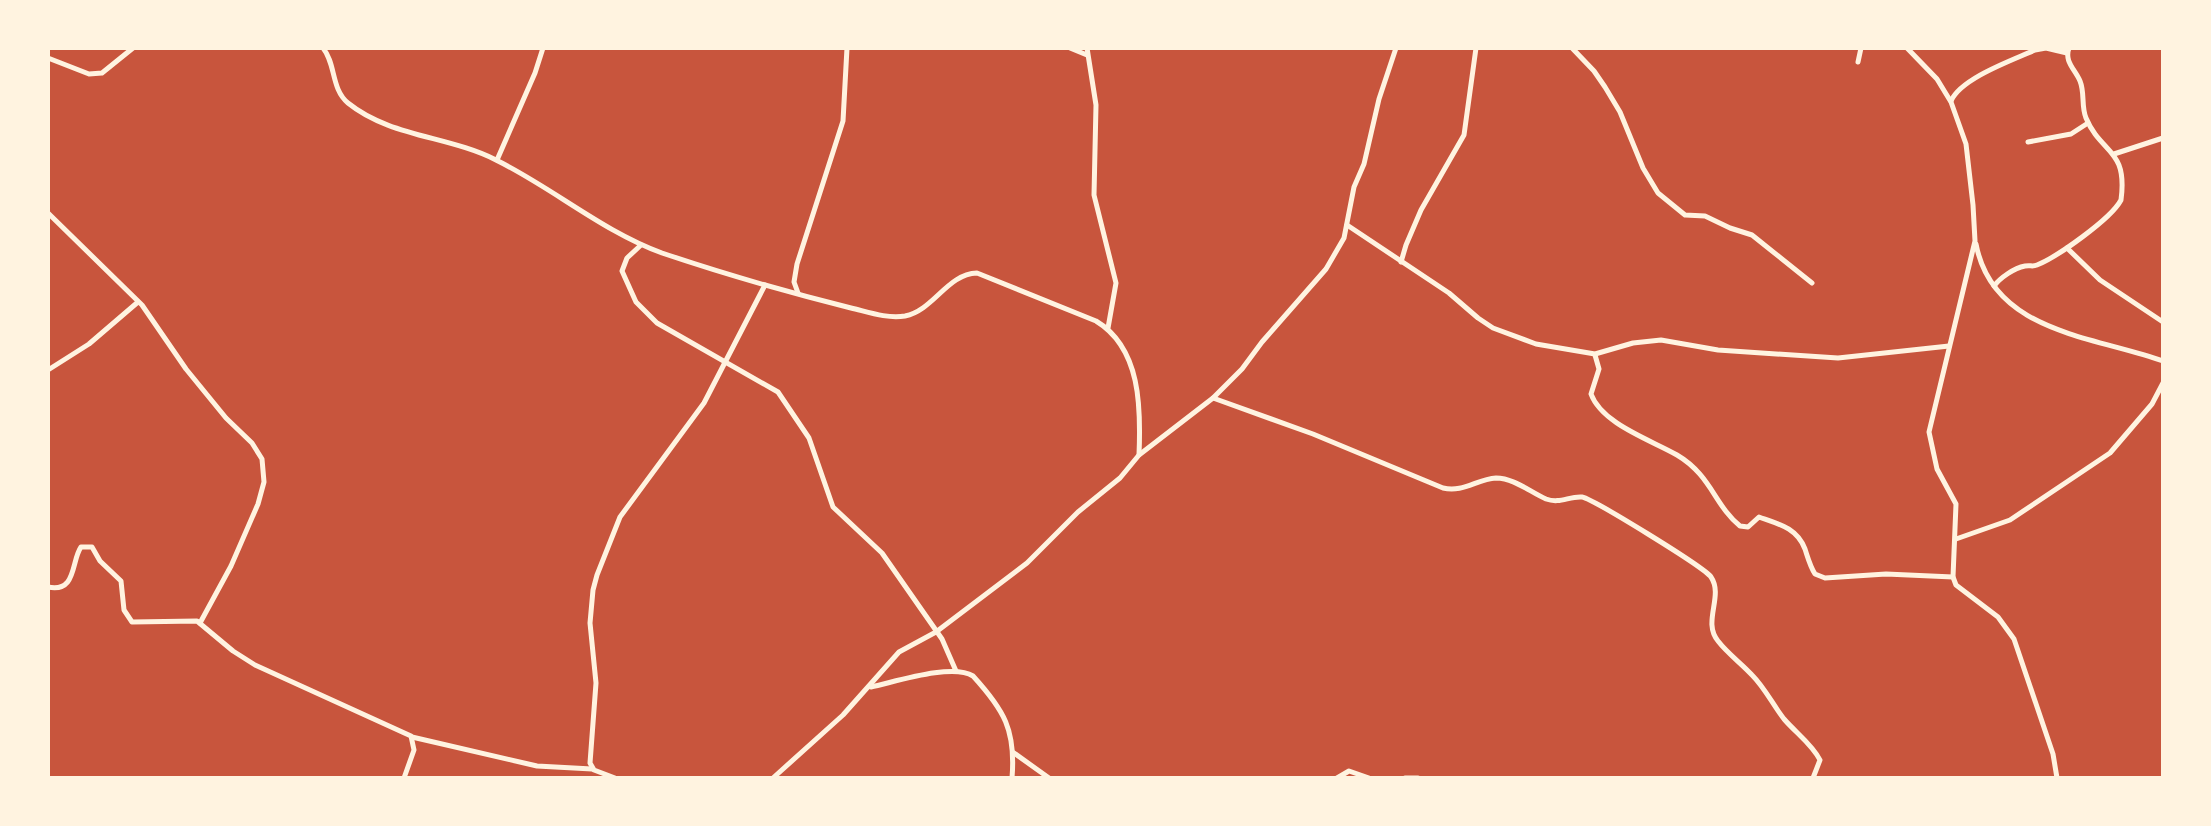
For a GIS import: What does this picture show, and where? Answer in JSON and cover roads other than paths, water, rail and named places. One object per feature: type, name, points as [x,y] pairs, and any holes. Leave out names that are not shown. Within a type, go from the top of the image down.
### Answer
[{"type":"street","points":[[48,58],[89,74],[102,73],[133,48]]},
{"type":"street","points":[[323,48],[333,68],[340,95],[352,106],[397,129],[462,146],[497,160],[641,245],[765,285],[876,314],[901,317],[922,310],[962,276],[977,273],[1042,297],[1108,328],[1124,349],[1134,375],[1138,399],[1139,455]]},
{"type":"street","points":[[497,160],[543,48]]},
{"type":"street","points":[[798,294],[794,282],[797,264],[843,121],[847,48]]},
{"type":"street","points":[[1070,48],[1087,51],[1096,105],[1092,175],[1094,195],[1116,283],[1108,328]]},
{"type":"street","points":[[773,778],[870,687],[902,649],[936,632],[1027,563],[1078,512],[1120,478],[1139,455],[1213,398],[1242,369],[1336,255],[1396,48]]},
{"type":"street","points":[[1401,262],[1421,210],[1464,135],[1476,48]]},
{"type":"street","points":[[1572,48],[1594,71],[1620,112],[1643,168],[1658,193],[1685,215],[1705,216],[1752,235],[1812,283]]},
{"type":"street","points":[[1858,62],[1861,48]]},
{"type":"street","points":[[1907,48],[1937,79],[1951,102],[1966,144],[1975,241],[1983,271],[1994,286],[2033,320],[2053,330],[2163,361]]},
{"type":"street","points":[[1951,102],[1955,93],[1966,84],[2035,50],[2068,50],[2069,63],[2082,86],[2083,111],[2088,123],[2114,154],[2121,175],[2119,204],[2101,224],[2067,248],[2036,265],[2021,267],[1994,286]]},
{"type":"street","points":[[2028,142],[2071,134],[2088,123]]},
{"type":"street","points":[[2114,154],[2163,138]]},
{"type":"street","points":[[48,213],[153,317],[179,359],[226,418],[252,443],[264,466],[264,482],[258,504],[231,566],[200,623]]},
{"type":"street","points":[[1347,225],[1449,293],[1493,328],[1536,344],[1595,354],[1633,343],[1661,340],[1734,351],[1838,358],[1949,346]]},
{"type":"street","points":[[1975,241],[1929,432],[1937,469],[1956,504],[1953,577],[1956,585],[1998,617],[2014,639],[2053,754],[2057,778]]},
{"type":"street","points":[[641,245],[627,258],[622,271],[636,302],[657,323],[778,392],[809,438],[833,507],[882,553],[946,646],[956,671]]},
{"type":"street","points":[[2067,248],[2100,280],[2163,322]]},
{"type":"street","points":[[592,769],[596,683],[590,623],[597,575],[626,508],[689,425],[727,361],[765,285]]},
{"type":"street","points":[[48,370],[89,344],[138,302]]},
{"type":"street","points":[[1595,354],[1599,369],[1591,394],[1599,408],[1640,438],[1690,464],[1710,484],[1740,526],[1748,527],[1759,517],[1794,532],[1800,538],[1815,574],[1825,578],[1886,574],[1953,577]]},
{"type":"street","points":[[1956,539],[2010,520],[2110,453],[2147,411],[2163,383]]},
{"type":"street","points":[[1213,398],[1313,434],[1443,488],[1457,490],[1496,478],[1508,480],[1548,499],[1585,498],[1687,557],[1706,571],[1714,582],[1715,603],[1711,626],[1714,635],[1753,675],[1784,718],[1814,750],[1820,760],[1813,778]]},
{"type":"street","points":[[48,587],[59,587],[71,579],[78,550],[88,546],[118,576],[124,610],[132,622],[176,620],[200,623],[255,665],[411,736],[537,766],[592,769],[615,778]]},
{"type":"street","points":[[870,687],[956,671],[973,676],[1000,707],[1014,752],[1012,778]]},
{"type":"street","points":[[404,778],[414,750],[411,736]]},
{"type":"street","points":[[1014,752],[1049,778]]},
{"type":"street","points":[[1337,778],[1349,771],[1369,778]]},
{"type":"street","points":[[1405,778],[1418,778]]}]
